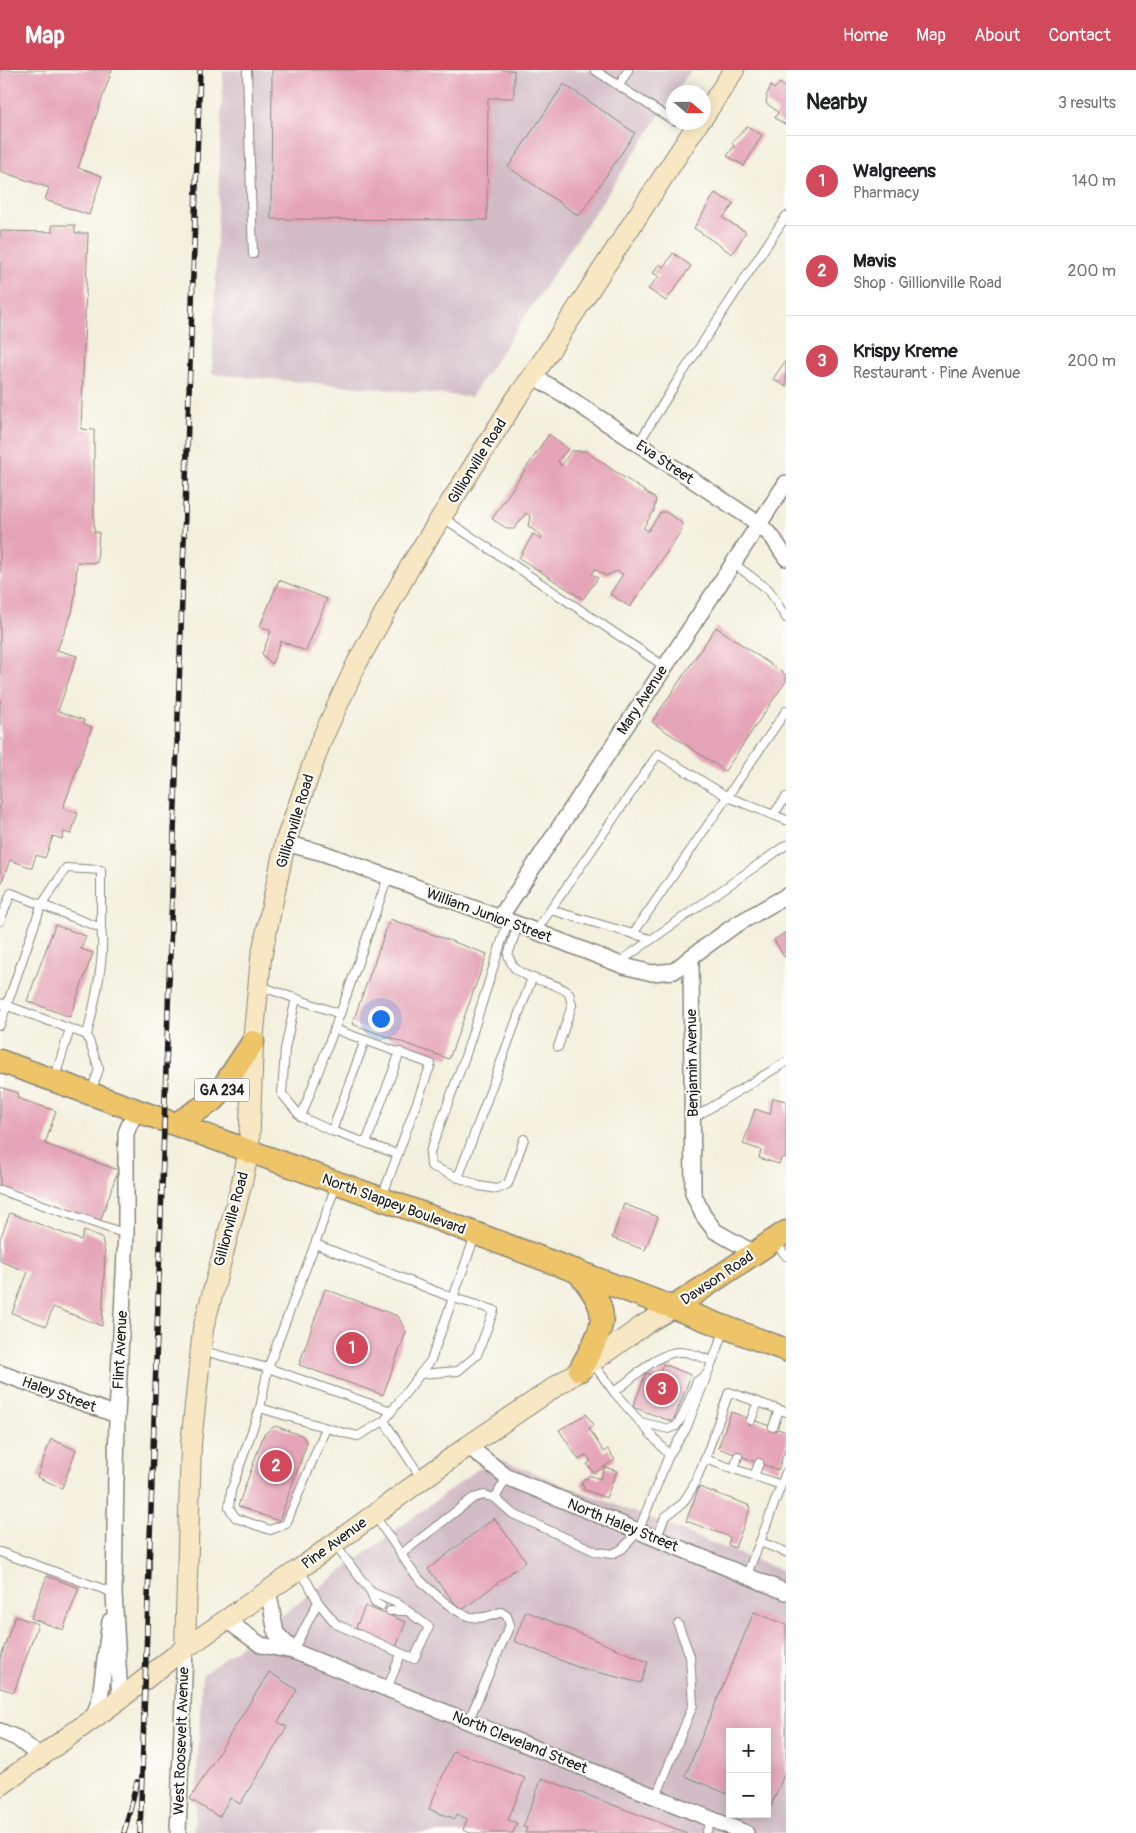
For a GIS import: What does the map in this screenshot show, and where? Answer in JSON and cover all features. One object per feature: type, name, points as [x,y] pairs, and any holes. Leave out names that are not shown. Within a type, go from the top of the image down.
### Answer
[{"type":"main road","points":[[711,105],[734,70]]},
{"type":"main road","name":"Gillionville Road","points":[[185,1649],[191,1444],[203,1329],[249,1151],[253,1042],[258,986],[265,932],[286,843],[321,741],[357,663],[411,565],[533,376],[683,130]]},
{"type":"main road","name":"GA 234","points":[[176,1124],[215,1099],[253,1042]]},
{"type":"main road","name":"North Slappey Boulevard","points":[[0,1060],[577,1271],[786,1350]]},
{"type":"main road","name":"Dawson Road","points":[[674,1307],[754,1253],[782,1243]]},
{"type":"main road","points":[[577,1271],[598,1299],[602,1319],[600,1331],[586,1366]]},
{"type":"main road","name":"Pine Avenue","points":[[0,1786],[41,1758],[185,1649],[268,1589],[298,1570],[468,1446],[644,1324],[674,1307]]},
{"type":"street","name":"Eva Street","points":[[533,376],[759,524],[773,538],[786,558]]},
{"type":"street","name":"Mary Avenue","points":[[508,922],[664,666],[785,486]]},
{"type":"street","name":"William Junior Street","points":[[286,843],[388,877],[617,963],[652,972],[674,971],[691,957]]},
{"type":"street","points":[[691,957],[734,926],[786,896]]},
{"type":"street","name":"Benjamin Avenue","points":[[691,957],[693,1193],[703,1215],[715,1231],[754,1253]]},
{"type":"street","name":"Flint Avenue","points":[[120,1699],[114,1593],[117,1415],[126,1234],[126,1133],[136,1109]]},
{"type":"street","name":"Haley Street","points":[[0,1373],[117,1415]]},
{"type":"street","name":"North Haley Street","points":[[468,1446],[507,1478],[786,1592]]},
{"type":"street","name":"North Cleveland Street","points":[[268,1589],[276,1634],[293,1652]]},
{"type":"street","name":"Flint Avenue","points":[[93,1719],[100,1698],[114,1593]]},
{"type":"street","name":"North Cleveland Street","points":[[226,1620],[261,1645],[293,1652],[656,1797],[709,1826],[746,1833]]},
{"type":"street","name":"West Roosevelt Avenue","points":[[178,1833],[185,1649]]},
{"type":"street","points":[[0,1731],[17,1738],[41,1758]]},
{"type":"lane","points":[[246,70],[253,254]]},
{"type":"lane","points":[[595,70],[666,114]]},
{"type":"lane","points":[[619,86],[628,70]]},
{"type":"lane","points":[[638,444],[786,216]]},
{"type":"lane","points":[[442,516],[664,666]]},
{"type":"lane","points":[[733,563],[769,590],[786,618]]},
{"type":"lane","points":[[632,934],[786,711]]},
{"type":"lane","points":[[536,932],[658,754],[728,797],[786,820]]},
{"type":"lane","points":[[773,815],[786,797]]},
{"type":"lane","points":[[617,963],[786,845]]},
{"type":"lane","points":[[0,1025],[3,1004],[41,906],[66,868],[101,870],[101,928],[103,941],[87,1035],[99,1070],[91,1093]]},
{"type":"lane","points":[[301,1117],[340,1014],[388,877]]},
{"type":"lane","points":[[0,921],[11,893],[101,928]]},
{"type":"lane","points":[[551,910],[651,939]]},
{"type":"lane","points":[[508,922],[508,955],[514,968],[532,978],[560,986],[570,993],[572,1005],[558,1047]]},
{"type":"lane","points":[[508,922],[465,1057],[430,1152],[431,1166],[479,1186],[497,1189],[508,1184],[524,1139]]},
{"type":"lane","points":[[458,1178],[532,978]]},
{"type":"lane","points":[[258,986],[340,1014]]},
{"type":"lane","points":[[296,998],[285,1049],[282,1094],[301,1117],[332,1131],[398,1154]]},
{"type":"lane","points":[[3,1004],[87,1035]]},
{"type":"lane","points":[[54,1079],[70,1029]]},
{"type":"lane","points":[[334,1029],[431,1064],[381,1199]]},
{"type":"lane","points":[[332,1131],[365,1040]]},
{"type":"lane","points":[[366,1143],[400,1052]]},
{"type":"lane","points":[[692,1119],[786,1062]]},
{"type":"lane","points":[[326,1428],[286,1524],[270,1530],[236,1518],[229,1508],[231,1490],[260,1408],[268,1368],[337,1183]]},
{"type":"lane","points":[[0,1190],[126,1234]]},
{"type":"lane","points":[[260,1408],[358,1436],[384,1421],[431,1360],[476,1234]]},
{"type":"lane","points":[[315,1244],[453,1298],[494,1310],[477,1354],[458,1371],[420,1374]]},
{"type":"lane","points":[[401,1554],[473,1498],[484,1495],[495,1498],[513,1514],[597,1552],[612,1554],[622,1549],[638,1532],[670,1455],[686,1429],[726,1327]]},
{"type":"lane","points":[[201,1350],[268,1368],[391,1411]]},
{"type":"lane","points":[[614,1392],[656,1360],[672,1353],[682,1352],[712,1361]]},
{"type":"lane","points":[[586,1366],[614,1392],[670,1455]]},
{"type":"lane","points":[[640,1422],[668,1429],[676,1426],[682,1417],[697,1381],[707,1374]]},
{"type":"lane","points":[[656,1539],[665,1517],[682,1504],[705,1459],[729,1392],[782,1411],[773,1427]]},
{"type":"lane","points":[[751,1420],[758,1402]]},
{"type":"lane","points":[[384,1421],[422,1479]]},
{"type":"lane","points":[[734,1469],[738,1456]]},
{"type":"lane","points":[[705,1459],[781,1486]]},
{"type":"lane","points":[[754,1476],[759,1463]]},
{"type":"lane","points":[[746,1576],[786,1472]]},
{"type":"lane","points":[[495,1498],[507,1478]]},
{"type":"lane","points":[[374,1514],[414,1573],[448,1604],[460,1613],[472,1617],[485,1618],[501,1612],[507,1616],[510,1625],[468,1722]]},
{"type":"lane","points":[[334,1542],[372,1592],[375,1603],[381,1606]]},
{"type":"lane","points":[[760,1542],[786,1552]]},
{"type":"lane","points":[[0,1552],[114,1593]]},
{"type":"lane","points":[[298,1570],[308,1583],[318,1602],[336,1624],[414,1660],[429,1627],[397,1603],[372,1592]]},
{"type":"lane","points":[[293,1652],[318,1602]]},
{"type":"lane","points":[[390,1611],[406,1611]]},
{"type":"lane","points":[[656,1797],[693,1705],[690,1656],[678,1624]]},
{"type":"lane","points":[[387,1689],[401,1654]]},
{"type":"shaded area","points":[[223,70],[691,70],[681,85],[666,85],[666,106],[471,397],[212,374]]},
{"type":"shaded area","points":[[494,1457],[786,1572],[786,1833],[715,1833],[708,1830],[707,1833],[194,1833],[202,1675]]},
{"type":"building","points":[[0,70],[112,70],[78,168],[102,176],[89,215],[45,200],[49,188],[0,171]]},
{"type":"building","points":[[272,70],[514,70],[514,98],[488,98],[487,220],[271,219]]},
{"type":"building","points":[[780,83],[786,88],[786,125],[775,118],[778,112],[766,103],[766,96],[771,86],[774,89]]},
{"type":"building","points":[[564,84],[635,133],[579,216],[508,167]]},
{"type":"building","points":[[747,126],[762,135],[744,166],[727,156],[734,146],[732,143]]},
{"type":"building","points":[[715,193],[734,204],[723,218],[746,232],[732,254],[694,228]]},
{"type":"building","points":[[52,225],[75,225],[75,233],[88,233],[81,429],[94,430],[94,532],[99,532],[97,563],[77,562],[72,613],[57,650],[77,656],[58,711],[84,720],[84,724],[92,727],[63,808],[78,813],[71,834],[64,832],[62,839],[53,836],[45,858],[36,855],[32,868],[10,860],[0,887],[0,231],[52,232]]},
{"type":"building","points":[[673,253],[691,266],[666,301],[648,289],[659,276],[653,273],[659,264],[664,267]]},
{"type":"building","points":[[786,360],[786,387],[773,379]]},
{"type":"building","points":[[549,434],[568,449],[558,461],[561,466],[571,451],[585,451],[656,499],[654,511],[643,528],[648,531],[661,512],[666,512],[682,523],[681,531],[630,607],[610,594],[623,574],[617,571],[606,576],[595,569],[592,574],[598,578],[583,599],[519,558],[533,534],[541,540],[542,536],[528,526],[530,516],[526,513],[514,529],[508,529],[492,519]]},
{"type":"building","points":[[279,580],[327,599],[306,651],[281,641],[272,664],[262,654],[271,631],[260,626]]},
{"type":"building","points":[[716,627],[786,675],[786,681],[725,771],[652,722]]},
{"type":"building","points":[[390,919],[487,954],[449,1059],[352,1024]]},
{"type":"building","points":[[55,925],[86,936],[81,949],[93,953],[70,1017],[27,1001]]},
{"type":"building","points":[[786,932],[786,956],[784,957],[774,940]]},
{"type":"building","points":[[0,1087],[18,1093],[17,1098],[56,1111],[45,1144],[118,1170],[100,1222],[0,1187]]},
{"type":"building","points":[[773,1098],[786,1101],[786,1158],[782,1157],[779,1164],[759,1158],[761,1150],[743,1144],[755,1109],[770,1114]]},
{"type":"building","points":[[624,1204],[658,1217],[645,1250],[612,1238]]},
{"type":"building","points":[[10,1213],[81,1240],[84,1231],[102,1238],[105,1253],[102,1326],[53,1307],[46,1326],[12,1313],[28,1272],[0,1261],[0,1239]]},
{"type":"building","points":[[325,1289],[398,1316],[406,1332],[383,1395],[299,1365]]},
{"type":"building","points":[[663,1364],[691,1375],[673,1422],[633,1407],[646,1373],[658,1377]]},
{"type":"building","points":[[731,1412],[786,1432],[786,1447],[778,1470],[718,1448]]},
{"type":"building","points":[[586,1414],[594,1425],[589,1429],[604,1452],[608,1449],[615,1460],[594,1473],[587,1464],[591,1461],[586,1455],[579,1460],[559,1430]]},
{"type":"building","points":[[275,1426],[303,1436],[307,1443],[279,1521],[238,1506],[264,1434]]},
{"type":"building","points":[[51,1439],[76,1450],[62,1488],[37,1477]]},
{"type":"building","points":[[605,1467],[617,1471],[606,1498],[583,1489],[584,1486],[581,1485],[584,1478],[587,1479],[589,1475],[600,1479]]},
{"type":"building","points":[[699,1487],[751,1506],[735,1548],[728,1545],[730,1537],[686,1521]]},
{"type":"building","points":[[494,1518],[526,1561],[461,1611],[428,1569]]},
{"type":"building","points":[[47,1576],[79,1588],[63,1630],[31,1618]]},
{"type":"building","points":[[365,1606],[406,1622],[396,1647],[355,1630]]},
{"type":"building","points":[[526,1611],[648,1662],[641,1683],[577,1667],[514,1641]]},
{"type":"building","points":[[754,1612],[786,1625],[786,1770],[771,1806],[771,1728],[726,1728],[726,1793],[685,1776]]},
{"type":"building","points":[[15,1616],[38,1624],[14,1692],[0,1688],[0,1659]]},
{"type":"building","points":[[269,1672],[297,1690],[278,1722],[287,1727],[240,1804],[230,1798],[219,1817],[190,1799]]},
{"type":"building","points":[[453,1751],[525,1778],[508,1820],[517,1823],[513,1833],[470,1833],[463,1830],[467,1819],[457,1814],[455,1819],[429,1809]]},
{"type":"building","points":[[542,1778],[687,1833],[525,1833],[527,1828],[523,1827]]},
{"type":"railway","points":[[140,1833],[200,70]]},
{"type":"railway","points":[[124,1833],[137,1782]]},
{"type":"place","name":"Walgreens","points":[[352,1348]]},
{"type":"place","name":"Krispy Kreme","points":[[662,1389]]},
{"type":"place","name":"Mavis","points":[[276,1466]]}]
